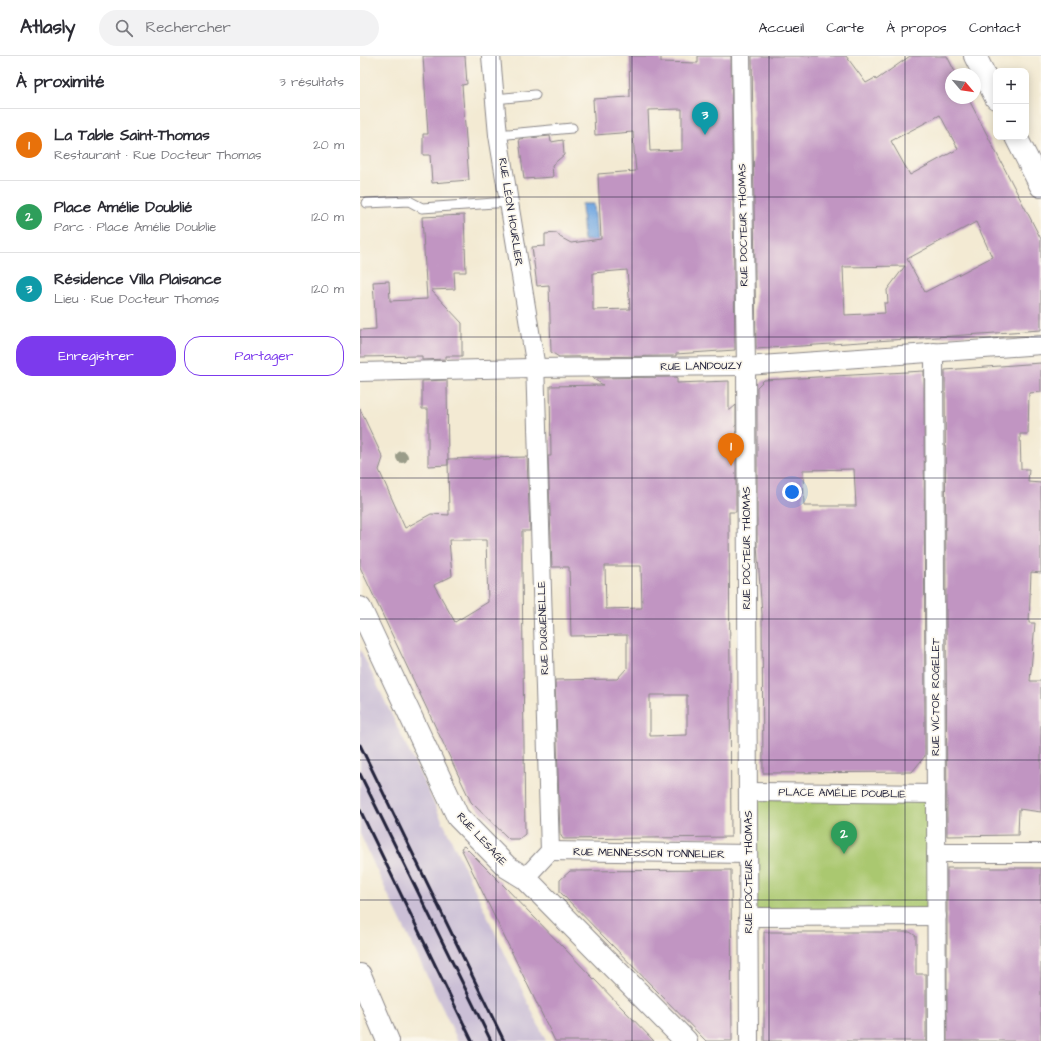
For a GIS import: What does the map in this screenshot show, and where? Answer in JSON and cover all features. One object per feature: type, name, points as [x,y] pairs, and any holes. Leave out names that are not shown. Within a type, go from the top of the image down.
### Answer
[{"type":"street","name":"RUE LÉON HOURLIER","points":[[491,56],[498,135],[535,368]]},
{"type":"street","name":"RUE DOCTEUR THOMAS","points":[[741,56],[746,366],[749,1041]]},
{"type":"street","points":[[974,56],[993,92]]},
{"type":"street","points":[[1018,140],[1041,186]]},
{"type":"street","name":"RUE LANDOUZY","points":[[360,372],[535,368],[746,366],[1041,345]]},
{"type":"street","name":"RUE VICTOR ROGELET","points":[[934,352],[937,1041]]},
{"type":"street","name":"RUE DUQUENELLE","points":[[535,368],[550,851]]},
{"type":"street","name":"RUE LESAGE","points":[[360,608],[458,817],[507,867],[525,878],[686,1041]]},
{"type":"street","name":"PLACE AMÉLIE DOUBLIE","points":[[748,792],[936,794]]},
{"type":"street","points":[[525,878],[550,851]]},
{"type":"street","name":"RUE MENNESSON TONNELIER","points":[[550,851],[748,854]]},
{"type":"street","points":[[936,853],[1041,853]]},
{"type":"street","points":[[748,917],[937,916]]},
{"type":"street","points":[[360,975],[388,1041]]},
{"type":"lane","points":[[495,99],[535,95]]},
{"type":"lane","points":[[498,135],[572,128]]},
{"type":"lane","points":[[367,203],[410,201],[422,208],[509,202]]},
{"type":"shaded area","points":[[360,649],[546,1041],[458,1041],[383,884],[360,834]]},
{"type":"green space","points":[[931,798],[931,910],[756,910],[756,799]]},
{"type":"water","points":[[582,204],[594,204],[597,241],[584,240]]},
{"type":"building","points":[[423,56],[465,56],[467,84],[462,85],[469,180],[432,183],[430,155],[423,155],[423,134],[428,134]]},
{"type":"building","points":[[629,56],[661,56],[661,62],[698,63],[698,56],[731,56],[735,350],[676,354],[676,356],[559,357],[551,352],[549,285],[537,286],[532,247],[545,246],[545,234],[557,233],[560,237],[571,243],[601,239],[598,174],[636,171],[633,132],[595,135],[593,99],[630,97]],"holes":[[[682,109],[682,150],[650,151],[648,110]],[[627,270],[630,309],[593,310],[593,273]]]},
{"type":"building","points":[[752,56],[846,56],[866,83],[875,78],[876,80],[910,56],[947,56],[953,68],[945,68],[945,104],[971,104],[1041,239],[1041,330],[756,349]],"holes":[[[940,115],[958,149],[910,175],[891,141]],[[976,222],[992,257],[925,292],[907,259]],[[905,266],[887,290],[888,303],[884,303],[885,313],[845,315],[843,267]]]},
{"type":"building","points":[[550,136],[551,142],[563,140],[564,155],[552,165],[553,177],[524,179],[519,139]]},
{"type":"building","points":[[464,215],[466,272],[454,272],[455,289],[431,290],[462,323],[462,356],[446,356],[446,359],[422,360],[422,356],[360,357],[360,330],[376,329],[373,282],[389,281],[390,301],[427,299],[422,217]]},
{"type":"building","points":[[1041,363],[1041,392],[1029,393],[1028,434],[1020,434],[1021,469],[1029,469],[1028,482],[1041,483],[1041,573],[1031,572],[1029,623],[1035,623],[1030,681],[1041,681],[1041,812],[1019,809],[1018,835],[947,836],[945,370]]},
{"type":"building","points":[[924,371],[925,756],[912,772],[763,773],[762,614],[757,545],[757,387],[764,380]],"holes":[[[854,469],[856,506],[804,506],[803,470]]]},
{"type":"building","points":[[677,377],[677,383],[729,381],[729,411],[736,405],[736,512],[729,512],[731,837],[563,839],[560,834],[555,680],[617,679],[627,668],[627,635],[571,636],[569,567],[552,567],[548,456],[551,456],[550,386],[603,385],[592,378]],"holes":[[[605,566],[641,566],[642,608],[606,609]],[[650,695],[687,695],[687,735],[650,736]]]},
{"type":"building","points":[[447,380],[448,465],[428,466],[428,409],[422,409],[422,381]]},
{"type":"building","points":[[360,409],[383,458],[379,470],[405,528],[431,514],[449,515],[448,459],[527,457],[530,531],[522,531],[525,834],[519,839],[509,839],[471,802],[360,567]],"holes":[[[449,540],[486,540],[488,602],[455,622],[434,585],[452,576]]]},
{"type":"building","points":[[464,846],[654,1041],[555,1041],[461,848]]},
{"type":"building","points":[[947,868],[1041,868],[1041,1041],[947,1041]]},
{"type":"building","points":[[731,870],[732,1041],[706,1041],[560,892],[560,880],[570,871]]},
{"type":"building","points":[[764,932],[910,932],[916,936],[916,974],[926,974],[926,1041],[764,1041]]},
{"type":"railway","points":[[360,745],[504,1041]]},
{"type":"railway","points":[[360,774],[491,1041]]},
{"type":"railway","points":[[360,810],[472,1041]]},
{"type":"place","name":"Résidence Villa Plaisance","points":[[705,135]]},
{"type":"place","name":"La Table Saint-Thomas","points":[[731,466]]},
{"type":"place","name":"Place Amélie Doublié","points":[[844,854]]}]
